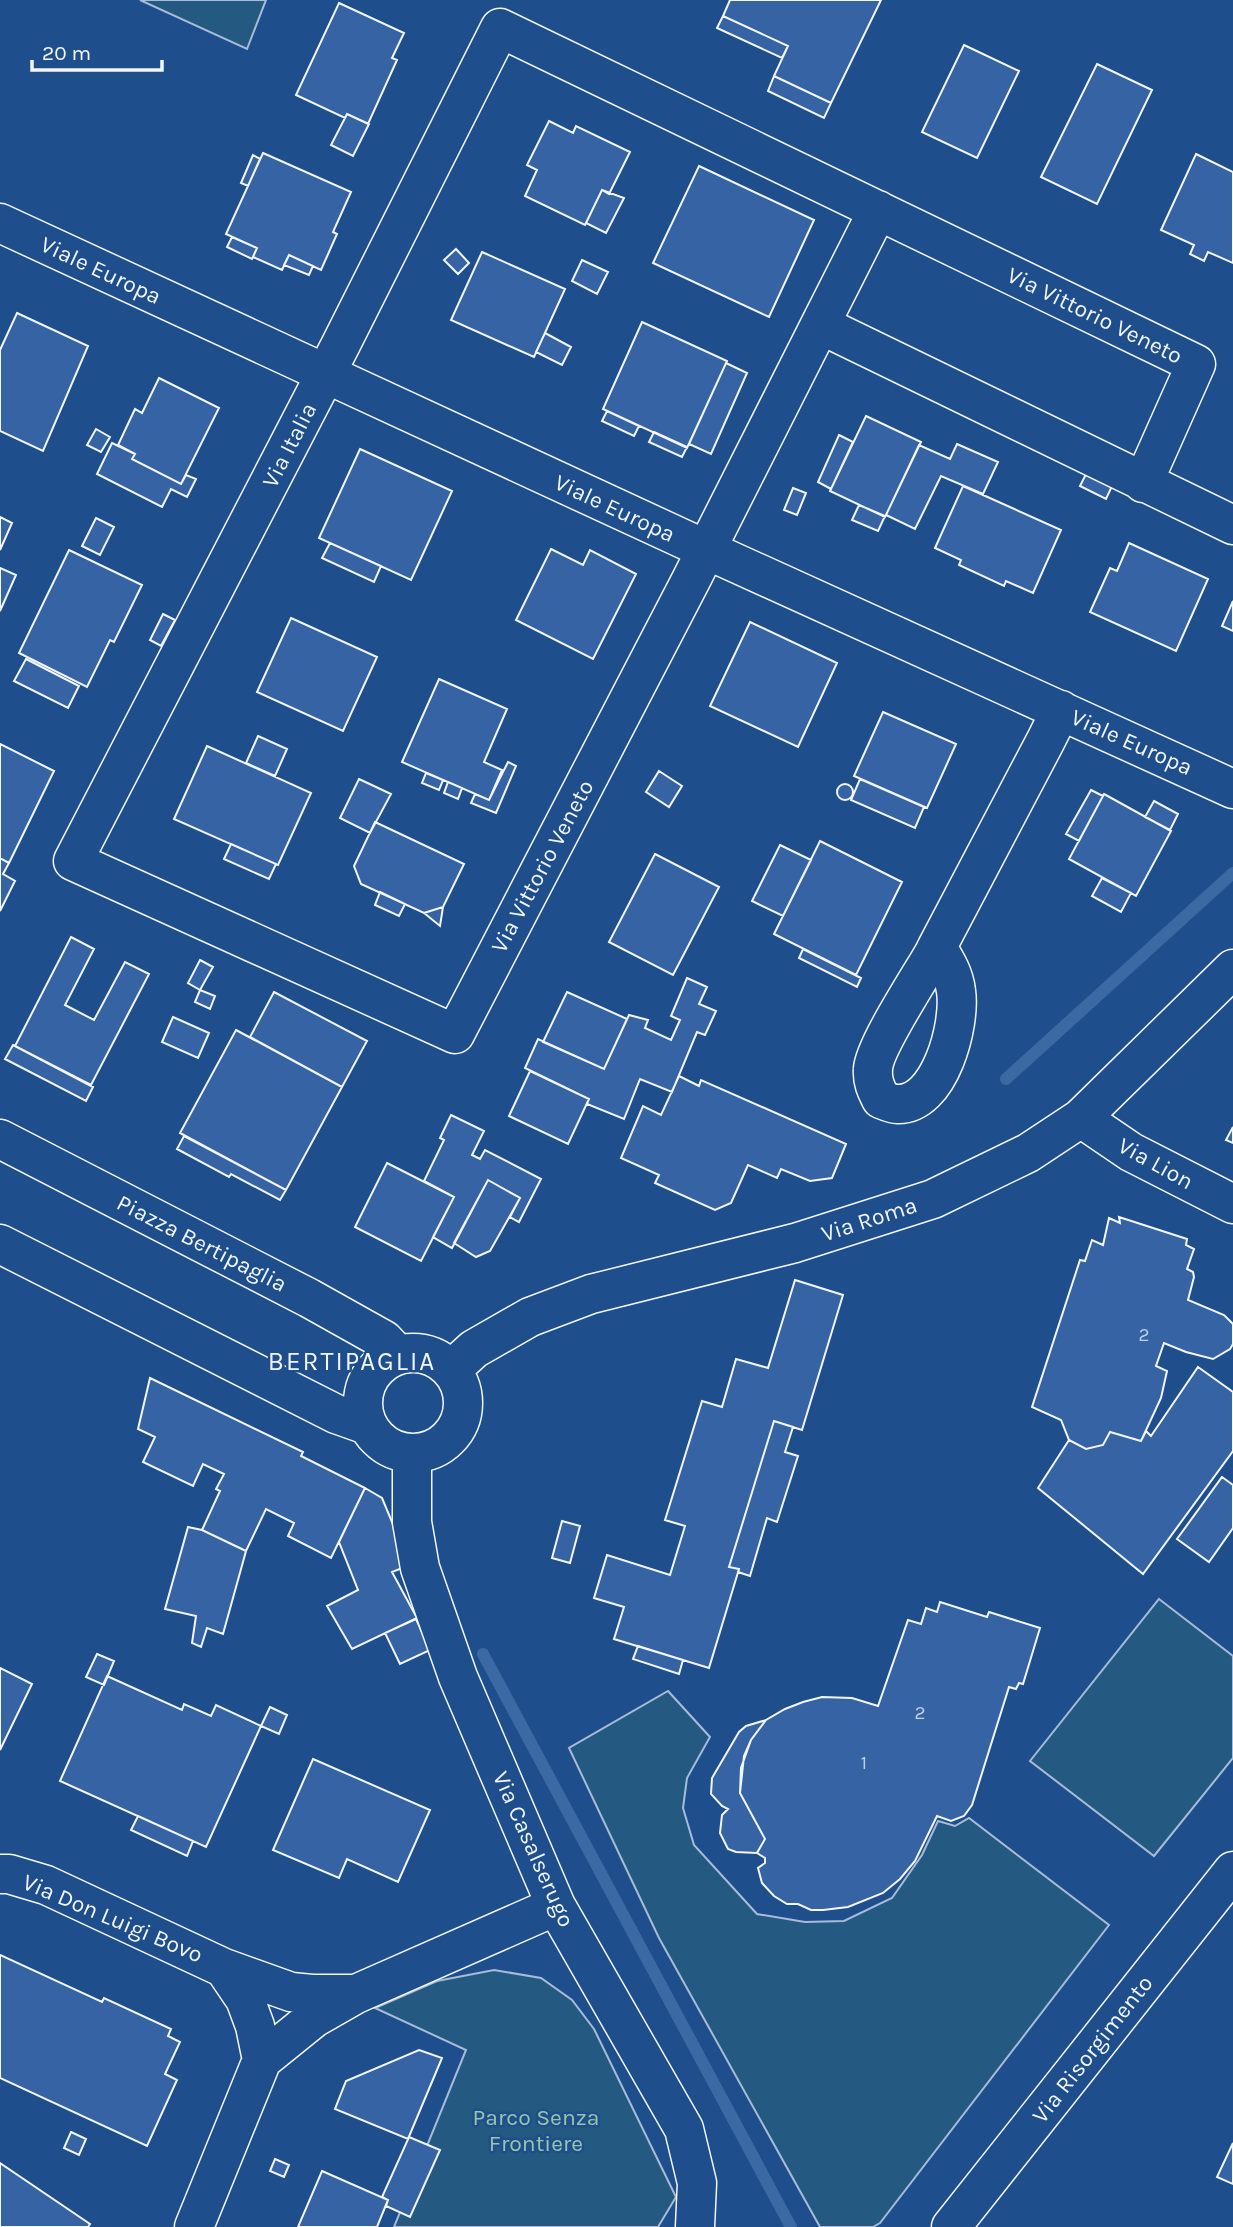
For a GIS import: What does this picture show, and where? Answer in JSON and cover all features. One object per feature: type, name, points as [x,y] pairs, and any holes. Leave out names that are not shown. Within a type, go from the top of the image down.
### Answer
[{"type":"street","name":"Via Vittorio Veneto","points":[[500,28],[1196,364],[1143,483]]},
{"type":"street","name":"Via Italia","points":[[73,860],[326,374],[500,28]]},
{"type":"street","name":"Via Vittorio Veneto","points":[[73,860],[455,1034],[707,550],[878,210]]},
{"type":"street","name":"Viale Europa","points":[[0,223],[707,550],[1233,789]]},
{"type":"street","points":[[821,325],[1233,525]]},
{"type":"street","points":[[937,947],[1061,710]]},
{"type":"street","name":"Via Roma","points":[[451,1370],[474,1349],[530,1317],[591,1294],[796,1243],[933,1199],[1028,1153],[1081,1118],[1233,969]]},
{"type":"street","name":"Via Lion","points":[[1081,1118],[1131,1152],[1233,1204]]},
{"type":"street","name":"Piazza Bertipaglia","points":[[0,1139],[309,1298],[384,1340],[398,1355]]},
{"type":"street","points":[[0,1244],[336,1414],[368,1425]]},
{"type":"street","points":[[412,1353],[427,1354],[451,1370],[459,1382],[463,1411],[458,1425],[440,1446],[412,1454],[385,1445],[375,1436],[363,1411],[363,1396],[367,1383],[379,1366],[398,1355],[412,1353]]},
{"type":"street","name":"Via Casalserugo","points":[[412,1454],[412,1522],[420,1568],[458,1677],[556,1906],[684,2129],[697,2183],[695,2227]]},
{"type":"street","name":"Via Risorgimento","points":[[951,2227],[1233,1871]]},
{"type":"street","name":"Via Don Luigi Bovo","points":[[0,1874],[46,1885],[224,1968],[290,1992],[356,1994]]},
{"type":"street","name":"Via Don Luigi Bovo","points":[[194,2227],[262,2060],[314,2018],[356,1994],[556,1906]]},
{"type":"street","name":"Via Don Luigi Bovo","points":[[224,1968],[245,1999],[255,2026],[262,2060]]},
{"type":"green space","points":[[140,0],[266,0],[247,49]]},
{"type":"green space","points":[[1159,1599],[1233,1656],[1233,1758],[1154,1856],[1030,1761]]},
{"type":"green space","points":[[668,1691],[710,1737],[687,1778],[683,1808],[694,1845],[757,1914],[805,1922],[844,1921],[892,1898],[922,1855],[938,1821],[955,1826],[969,1818],[1109,1925],[880,2223],[873,2227],[820,2227],[659,1938],[569,1748]]},
{"type":"green space","name":"Parco Senza Frontiere","points":[[494,1970],[541,1978],[572,2000],[594,2029],[676,2197],[658,2227],[394,2227],[466,2050],[375,2008],[437,1981]]},
{"type":"building","points":[[730,0],[881,0],[831,103],[774,76],[788,46],[723,16]]},
{"type":"building","points":[[339,3],[404,33],[392,58],[397,60],[368,124],[347,114],[345,118],[296,95]]},
{"type":"building","points":[[723,16],[788,46],[782,58],[717,28]]},
{"type":"building","points":[[964,45],[1019,71],[977,158],[922,132]]},
{"type":"building","points":[[1097,64],[1152,90],[1097,204],[1041,177]]},
{"type":"building","points":[[774,76],[831,103],[824,118],[768,91]]},
{"type":"building","points":[[347,114],[369,124],[353,156],[331,145]]},
{"type":"building","points":[[549,121],[573,133],[576,126],[630,152],[609,194],[602,190],[585,225],[525,196],[537,170],[527,165]]},
{"type":"building","points":[[263,153],[351,192],[333,232],[337,234],[321,270],[289,255],[282,270],[253,257],[257,248],[226,234]]},
{"type":"building","points":[[1196,154],[1233,172],[1233,263],[1208,252],[1204,261],[1190,254],[1194,245],[1161,230]]},
{"type":"building","points":[[253,155],[260,159],[248,186],[241,183]]},
{"type":"building","points":[[699,166],[814,220],[769,317],[653,263]]},
{"type":"building","points":[[602,190],[624,198],[606,233],[586,223]]},
{"type":"building","points":[[232,237],[257,248],[252,259],[227,247]]},
{"type":"building","points":[[456,249],[469,263],[458,274],[444,260]]},
{"type":"building","points":[[482,252],[565,289],[534,357],[451,320]]},
{"type":"building","points":[[289,255],[313,266],[309,275],[284,265]]},
{"type":"building","points":[[582,260],[608,272],[597,294],[572,281]]},
{"type":"building","points":[[17,313],[88,346],[43,451],[0,431],[0,350]]},
{"type":"building","points":[[642,322],[727,361],[687,448],[603,409]]},
{"type":"building","points":[[545,333],[571,347],[562,365],[536,352]]},
{"type":"building","points":[[726,363],[747,373],[711,454],[689,444]]},
{"type":"building","points":[[159,378],[219,408],[181,484],[132,459],[135,454],[118,445],[135,409],[142,413]]},
{"type":"building","points":[[607,411],[639,426],[634,436],[602,421]]},
{"type":"building","points":[[866,416],[921,442],[885,517],[830,491]]},
{"type":"building","points":[[96,429],[110,437],[101,452],[87,445]]},
{"type":"building","points":[[654,432],[687,447],[682,457],[649,442]]},
{"type":"building","points":[[839,435],[853,442],[831,489],[818,482]]},
{"type":"building","points":[[112,443],[135,454],[132,459],[181,484],[186,475],[196,479],[187,497],[171,489],[162,507],[97,474]]},
{"type":"building","points":[[957,444],[998,462],[983,494],[941,476],[915,529],[886,515],[919,445],[950,459]]},
{"type":"building","points":[[360,449],[452,491],[411,580],[319,538]]},
{"type":"building","points":[[1087,472],[1113,484],[1106,499],[1080,486]]},
{"type":"building","points":[[963,486],[1061,530],[1033,593],[1006,581],[1004,586],[959,565],[961,560],[935,548]]},
{"type":"building","points":[[793,488],[806,493],[797,515],[784,510]]},
{"type":"building","points":[[859,505],[885,516],[878,531],[852,520]]},
{"type":"building","points":[[0,517],[12,523],[0,550]]},
{"type":"building","points":[[96,518],[114,527],[100,555],[82,546]]},
{"type":"building","points":[[330,543],[381,566],[374,582],[322,558]]},
{"type":"building","points":[[1129,543],[1208,579],[1176,651],[1090,612],[1110,568],[1117,571]]},
{"type":"building","points":[[551,549],[583,565],[590,550],[636,574],[593,659],[516,620]]},
{"type":"building","points":[[69,550],[142,585],[114,642],[110,640],[87,687],[19,653]]},
{"type":"building","points":[[0,568],[16,575],[0,611]]},
{"type":"building","points":[[1233,601],[1233,631],[1222,626]]},
{"type":"building","points":[[163,614],[175,620],[161,646],[150,640]]},
{"type":"building","points":[[291,618],[377,657],[343,731],[257,692]]},
{"type":"building","points":[[750,622],[837,663],[798,747],[710,706]]},
{"type":"building","points":[[26,659],[79,686],[68,708],[14,681]]},
{"type":"building","points":[[439,679],[507,709],[484,762],[502,770],[489,800],[402,762]]},
{"type":"building","points":[[883,712],[956,744],[927,808],[854,776]]},
{"type":"building","points":[[258,736],[287,749],[275,776],[246,763]]},
{"type":"building","points":[[0,744],[54,771],[9,863],[0,858]]},
{"type":"building","points":[[207,746],[311,793],[278,865],[174,819]]},
{"type":"building","points":[[508,762],[516,766],[496,813],[471,803],[475,794],[489,800]]},
{"type":"building","points":[[659,771],[682,786],[669,807],[646,792]]},
{"type":"building","points":[[426,773],[443,780],[439,790],[422,783]]},
{"type":"building","points":[[359,779],[391,794],[370,833],[340,818]]},
{"type":"building","points":[[860,779],[924,807],[915,828],[851,800]]},
{"type":"building","points":[[448,782],[462,788],[458,799],[444,793]]},
{"type":"building","points":[[842,784],[848,784],[853,792],[851,798],[842,800],[837,795],[837,789]]},
{"type":"building","points":[[1091,790],[1103,796],[1079,841],[1066,834]]},
{"type":"building","points":[[1104,794],[1171,831],[1136,896],[1069,859]]},
{"type":"building","points":[[1154,801],[1178,814],[1170,830],[1145,817]]},
{"type":"building","points":[[375,822],[464,864],[443,907],[424,913],[361,884],[354,866]]},
{"type":"building","points":[[820,841],[902,882],[856,975],[774,934]]},
{"type":"building","points":[[231,844],[276,864],[269,879],[224,859]]},
{"type":"building","points":[[780,845],[811,860],[783,916],[752,901]]},
{"type":"building","points":[[655,854],[719,887],[673,975],[609,942]]},
{"type":"building","points":[[0,858],[9,863],[3,874],[15,881],[0,911]]},
{"type":"building","points":[[1102,878],[1131,893],[1121,912],[1092,896]]},
{"type":"building","points":[[380,892],[405,904],[399,916],[375,905]]},
{"type":"building","points":[[443,907],[440,926],[424,913]]},
{"type":"building","points":[[71,937],[94,949],[65,1005],[94,1020],[125,962],[149,974],[91,1085],[15,1046]]},
{"type":"building","points":[[803,949],[861,978],[857,987],[799,958]]},
{"type":"building","points":[[200,960],[213,967],[200,990],[188,983]]},
{"type":"building","points":[[687,978],[707,987],[699,1004],[716,1011],[705,1035],[697,1032],[672,1092],[640,1079],[624,1119],[587,1104],[589,1099],[525,1068],[538,1039],[604,1069],[629,1015],[648,1020],[645,1028],[671,1040],[680,1020],[671,1016]]},
{"type":"building","points":[[200,990],[215,996],[210,1009],[195,1002]]},
{"type":"building","points":[[274,992],[367,1041],[342,1087],[250,1037]]},
{"type":"building","points":[[567,992],[627,1019],[604,1069],[543,1042]]},
{"type":"building","points":[[173,1017],[209,1033],[198,1058],[162,1042]]},
{"type":"building","points":[[236,1030],[342,1087],[286,1190],[180,1133]]},
{"type":"building","points":[[13,1045],[93,1087],[86,1101],[5,1059]]},
{"type":"building","points":[[530,1071],[589,1099],[568,1144],[509,1116]]},
{"type":"building","points":[[679,1076],[699,1086],[701,1080],[846,1144],[832,1178],[810,1181],[781,1169],[777,1178],[748,1165],[731,1203],[715,1210],[655,1183],[659,1175],[621,1158],[643,1106],[661,1115]]},
{"type":"building","points":[[451,1115],[484,1131],[472,1155],[480,1159],[485,1150],[541,1179],[519,1222],[510,1217],[520,1198],[488,1180],[452,1248],[433,1237],[454,1197],[424,1181],[444,1140],[440,1138]]},
{"type":"building","points":[[1233,1127],[1233,1143],[1226,1140]]},
{"type":"building","points":[[184,1136],[286,1190],[280,1200],[231,1174],[229,1177],[177,1149]]},
{"type":"building","points":[[387,1163],[454,1197],[421,1261],[355,1227]]},
{"type":"building","points":[[488,1180],[520,1198],[490,1251],[476,1257],[454,1243]]},
{"type":"building","points":[[1119,1217],[1187,1239],[1186,1245],[1194,1249],[1187,1269],[1193,1272],[1194,1277],[1188,1300],[1224,1315],[1233,1324],[1233,1344],[1230,1349],[1213,1359],[1164,1343],[1156,1366],[1167,1371],[1161,1398],[1141,1441],[1110,1432],[1103,1445],[1086,1449],[1069,1440],[1061,1420],[1032,1407],[1080,1260],[1085,1261],[1092,1240],[1103,1245],[1109,1218],[1120,1223]]},
{"type":"building","points":[[795,1280],[843,1295],[802,1430],[774,1421],[729,1567],[739,1569],[709,1668],[614,1639],[624,1607],[594,1598],[607,1555],[670,1575],[685,1526],[665,1520],[702,1401],[722,1407],[736,1359],[768,1368]]},
{"type":"building","points":[[1198,1367],[1233,1392],[1233,1451],[1143,1574],[1038,1488],[1069,1440],[1086,1449],[1103,1445],[1110,1432],[1141,1441],[1146,1431],[1151,1436]]},
{"type":"building","points":[[150,1378],[303,1452],[301,1456],[365,1488],[331,1558],[288,1536],[294,1523],[266,1509],[246,1551],[202,1530],[220,1491],[216,1489],[224,1474],[203,1464],[193,1486],[143,1462],[155,1437],[138,1429]]},
{"type":"building","points":[[774,1421],[793,1427],[785,1452],[798,1456],[777,1522],[767,1518],[750,1576],[738,1572],[739,1569],[729,1567]]},
{"type":"building","points":[[1222,1477],[1233,1485],[1233,1528],[1209,1562],[1177,1539]]},
{"type":"building","points":[[365,1488],[382,1498],[410,1565],[392,1572],[417,1618],[352,1649],[327,1606],[358,1590],[339,1542]]},
{"type":"building","points":[[562,1521],[580,1526],[570,1563],[552,1558]]},
{"type":"building","points":[[188,1527],[202,1530],[246,1551],[223,1634],[207,1628],[201,1647],[192,1643],[196,1616],[165,1609]]},
{"type":"building","points":[[940,1602],[987,1617],[989,1612],[1040,1628],[1023,1684],[1019,1683],[1016,1689],[1009,1687],[972,1805],[964,1816],[951,1821],[937,1816],[915,1861],[900,1879],[883,1893],[848,1907],[823,1910],[787,1904],[774,1896],[762,1883],[758,1868],[765,1863],[765,1858],[757,1853],[765,1839],[740,1793],[741,1768],[751,1740],[766,1720],[803,1702],[822,1697],[852,1698],[878,1706],[908,1620],[921,1624],[926,1608],[937,1612]]},
{"type":"building","points":[[416,1619],[430,1650],[400,1664],[385,1633]]},
{"type":"building","points":[[638,1646],[683,1660],[679,1674],[633,1659]]},
{"type":"building","points":[[97,1654],[114,1661],[104,1685],[86,1677]]},
{"type":"building","points":[[0,1668],[32,1684],[0,1750]]},
{"type":"building","points":[[107,1676],[182,1710],[184,1704],[211,1716],[216,1705],[261,1726],[206,1847],[60,1781]]},
{"type":"building","points":[[270,1707],[287,1715],[279,1734],[261,1726]]},
{"type":"building","points":[[766,1720],[751,1740],[744,1756],[740,1793],[765,1839],[757,1853],[736,1852],[728,1849],[720,1833],[722,1815],[728,1809],[711,1794],[712,1778],[739,1732],[746,1726]]},
{"type":"building","points":[[313,1759],[430,1810],[398,1882],[347,1859],[339,1878],[273,1850]]},
{"type":"building","points":[[138,1816],[193,1841],[187,1856],[131,1830]]},
{"type":"building","points":[[0,1955],[102,2002],[104,1998],[171,2029],[168,2036],[180,2042],[165,2074],[177,2080],[147,2146],[0,2078]]},
{"type":"building","points":[[419,2050],[442,2058],[408,2139],[335,2109],[346,2081]]},
{"type":"building","points":[[71,2132],[86,2139],[79,2155],[64,2148]]},
{"type":"building","points":[[409,2137],[440,2150],[410,2217],[386,2206],[388,2200],[382,2197]]},
{"type":"building","points":[[1233,2143],[1233,2184],[1217,2177]]},
{"type":"building","points":[[275,2159],[289,2165],[284,2177],[270,2171]]},
{"type":"building","points":[[0,2163],[90,2224],[88,2227],[0,2227]]},
{"type":"building","points":[[322,2171],[388,2200],[377,2227],[298,2227]]},
{"type":"waterway","points":[[1006,1079],[1233,873]]},
{"type":"waterway","points":[[483,1654],[791,2227]]},
{"type":"district","name":"BERTIPAGLIA","points":[[352,1361]]}]
